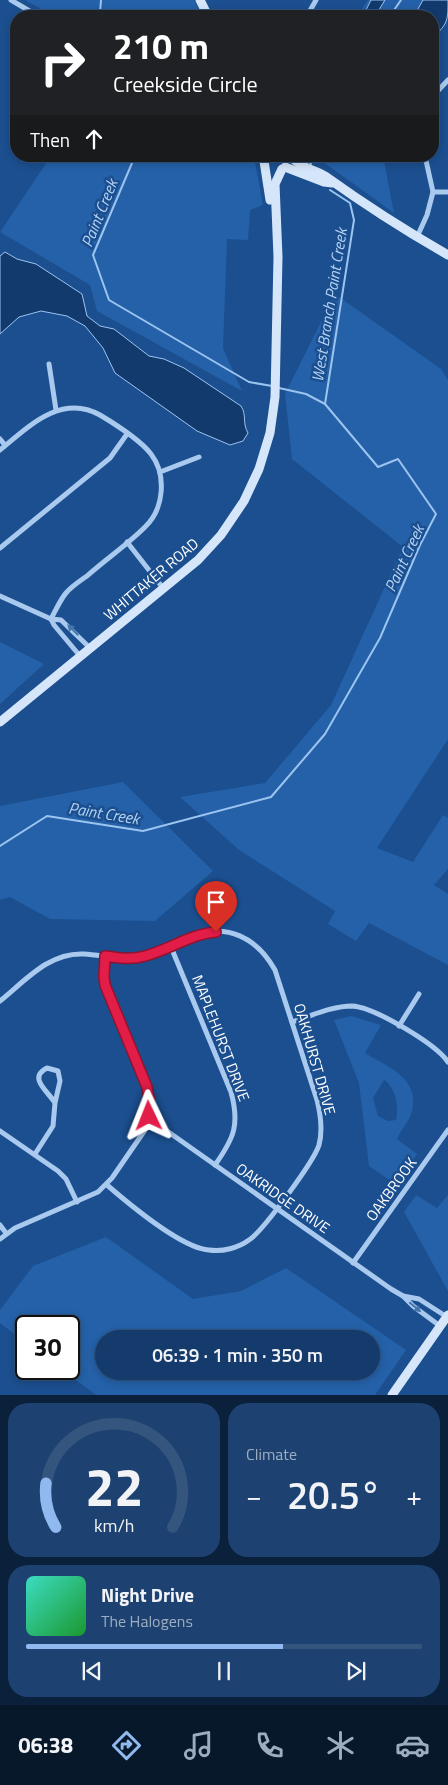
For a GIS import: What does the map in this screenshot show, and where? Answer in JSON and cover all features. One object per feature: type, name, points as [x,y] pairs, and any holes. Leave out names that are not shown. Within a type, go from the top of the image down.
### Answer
[{"type":"main road","name":"WHITTAKER ROAD","points":[[264,162],[274,212]]},
{"type":"main road","points":[[266,162],[270,167],[284,168],[332,183]]},
{"type":"main road","name":"WHITTAKER ROAD","points":[[0,722],[209,548],[232,520],[244,501],[265,454],[274,416],[278,257],[274,212],[275,184],[288,162]]},
{"type":"main road","points":[[297,162],[303,168],[324,175],[332,183],[350,192],[417,237],[448,255]]},
{"type":"main road","points":[[392,1395],[447,1316]]},
{"type":"street","points":[[11,0],[28,10]]},
{"type":"street","points":[[439,90],[448,80]]},
{"type":"street","points":[[417,237],[427,215],[433,192],[426,162]]},
{"type":"street","points":[[433,192],[448,192]]},
{"type":"street","points":[[49,364],[56,410]]},
{"type":"street","points":[[0,450],[38,419],[56,410],[72,408],[88,410],[127,434],[151,454],[160,472],[162,489],[157,510],[146,526],[67,592],[51,619]]},
{"type":"street","points":[[0,548],[110,458],[127,434]]},
{"type":"street","points":[[0,439],[5,445]]},
{"type":"street","points":[[160,472],[199,457]]},
{"type":"street","points":[[127,542],[163,588]]},
{"type":"street","points":[[0,596],[51,619],[65,622],[90,648]]},
{"type":"street","points":[[51,619],[80,656]]},
{"type":"street","name":"OAKHURST DRIVE","points":[[0,1002],[51,960],[82,954],[129,958],[143,957],[192,937],[216,932],[230,933],[253,943],[261,949],[275,970],[322,1116],[322,1127],[316,1152],[261,1230],[249,1241],[230,1249],[209,1250],[199,1248],[181,1240],[130,1204],[107,1185]]},
{"type":"street","name":"MAPLEHURST DRIVE","points":[[171,947],[228,1083],[235,1106],[236,1118],[232,1139],[215,1165]]},
{"type":"street","points":[[0,1239],[6,1233],[77,1202],[98,1192],[107,1185],[142,1137],[148,1123],[150,1104],[147,1087],[105,985],[105,956]]},
{"type":"street","points":[[399,1026],[419,994]]},
{"type":"street","points":[[292,1022],[331,1009],[352,1006],[369,1010],[432,1045],[448,1062]]},
{"type":"street","points":[[35,1154],[53,1126],[55,1103],[60,1081],[60,1074],[56,1069],[47,1068],[39,1074],[38,1080],[40,1086],[51,1096],[55,1103]]},
{"type":"street","name":"OAKRIDGE DRIVE","points":[[148,1123],[166,1131],[215,1165],[353,1263],[403,1296],[440,1326]]},
{"type":"street","points":[[0,1130],[35,1154],[66,1179],[77,1202]]},
{"type":"street","name":"OAKBROOK","points":[[353,1263],[448,1130]]},
{"type":"street","points":[[0,1225],[6,1233]]},
{"type":"street","name":"OAKRIDGE DRIVE","points":[[403,1296],[419,1299],[447,1316]]},
{"type":"shaded area","points":[[25,0],[194,0],[199,10],[42,10]]},
{"type":"shaded area","points":[[368,0],[448,0],[446,21],[439,32],[439,10],[361,10]]},
{"type":"shaded area","points":[[371,0],[385,0],[379,10],[366,10]]},
{"type":"shaded area","points":[[423,0],[448,0],[446,21],[439,32],[439,10],[417,10]]},
{"type":"shaded area","points":[[47,162],[255,162],[263,205],[250,210],[248,240],[227,239],[223,348],[242,391],[97,311],[90,285],[0,232]]},
{"type":"shaded area","points":[[323,162],[384,162],[394,213]]},
{"type":"shaded area","points":[[5,252],[17,259],[36,264],[82,294],[87,316],[100,326],[114,329],[149,356],[164,359],[184,368],[241,406],[248,433],[243,441],[230,445],[197,431],[115,373],[103,348],[85,326],[67,316],[41,311],[19,317],[0,334],[0,256]]},
{"type":"shaded area","points":[[335,294],[441,369],[448,380],[448,739],[377,848],[413,862],[443,815],[448,818],[448,869],[434,885],[448,894],[448,965],[369,923],[356,941],[328,924],[335,911],[239,850],[180,797],[265,783],[331,705],[403,547],[292,459],[285,394]]},
{"type":"shaded area","points":[[0,642],[44,664],[0,704]]},
{"type":"shaded area","points":[[123,782],[213,871],[155,921],[50,919],[10,897],[0,900],[0,806]]},
{"type":"shaded area","points":[[351,1016],[381,1025],[365,1053],[400,1075],[407,1082],[411,1090],[413,1100],[412,1111],[397,1139],[417,1154],[397,1185],[369,1166],[359,1083],[334,1020]],"holes":[[[384,1080],[388,1083],[396,1098],[397,1109],[396,1120],[388,1121],[378,1116],[373,1098]]]},
{"type":"shaded area","points":[[416,1195],[437,1208],[448,1195],[448,1291],[404,1212]]},
{"type":"shaded area","points":[[106,1237],[193,1299],[241,1291],[286,1268],[377,1330],[95,1330],[95,1380],[380,1380],[380,1332],[406,1350],[375,1395],[96,1395],[76,1380],[80,1380],[80,1315],[15,1315],[15,1335],[0,1323],[0,1310],[33,1266]]},
{"type":"waterway","name":"Paint Creek","points":[[100,10],[101,0]]},
{"type":"waterway","name":"West Branch Paint Creek","points":[[394,10],[401,0]]},
{"type":"waterway","name":"Paint Creek","points":[[132,162],[93,255],[109,300],[249,382],[272,386]]},
{"type":"waterway","name":"West Branch Paint Creek","points":[[325,404],[354,220],[350,203],[330,190]]},
{"type":"waterway","name":"Paint Creek","points":[[0,846],[47,816],[143,831],[271,797],[325,734],[380,638],[420,545],[436,514],[398,459],[378,467],[325,404],[306,394],[279,388]]},
{"type":"route","points":[[149,1116],[150,1104],[147,1087],[105,985],[105,956],[143,957],[192,937],[216,932]]}]
